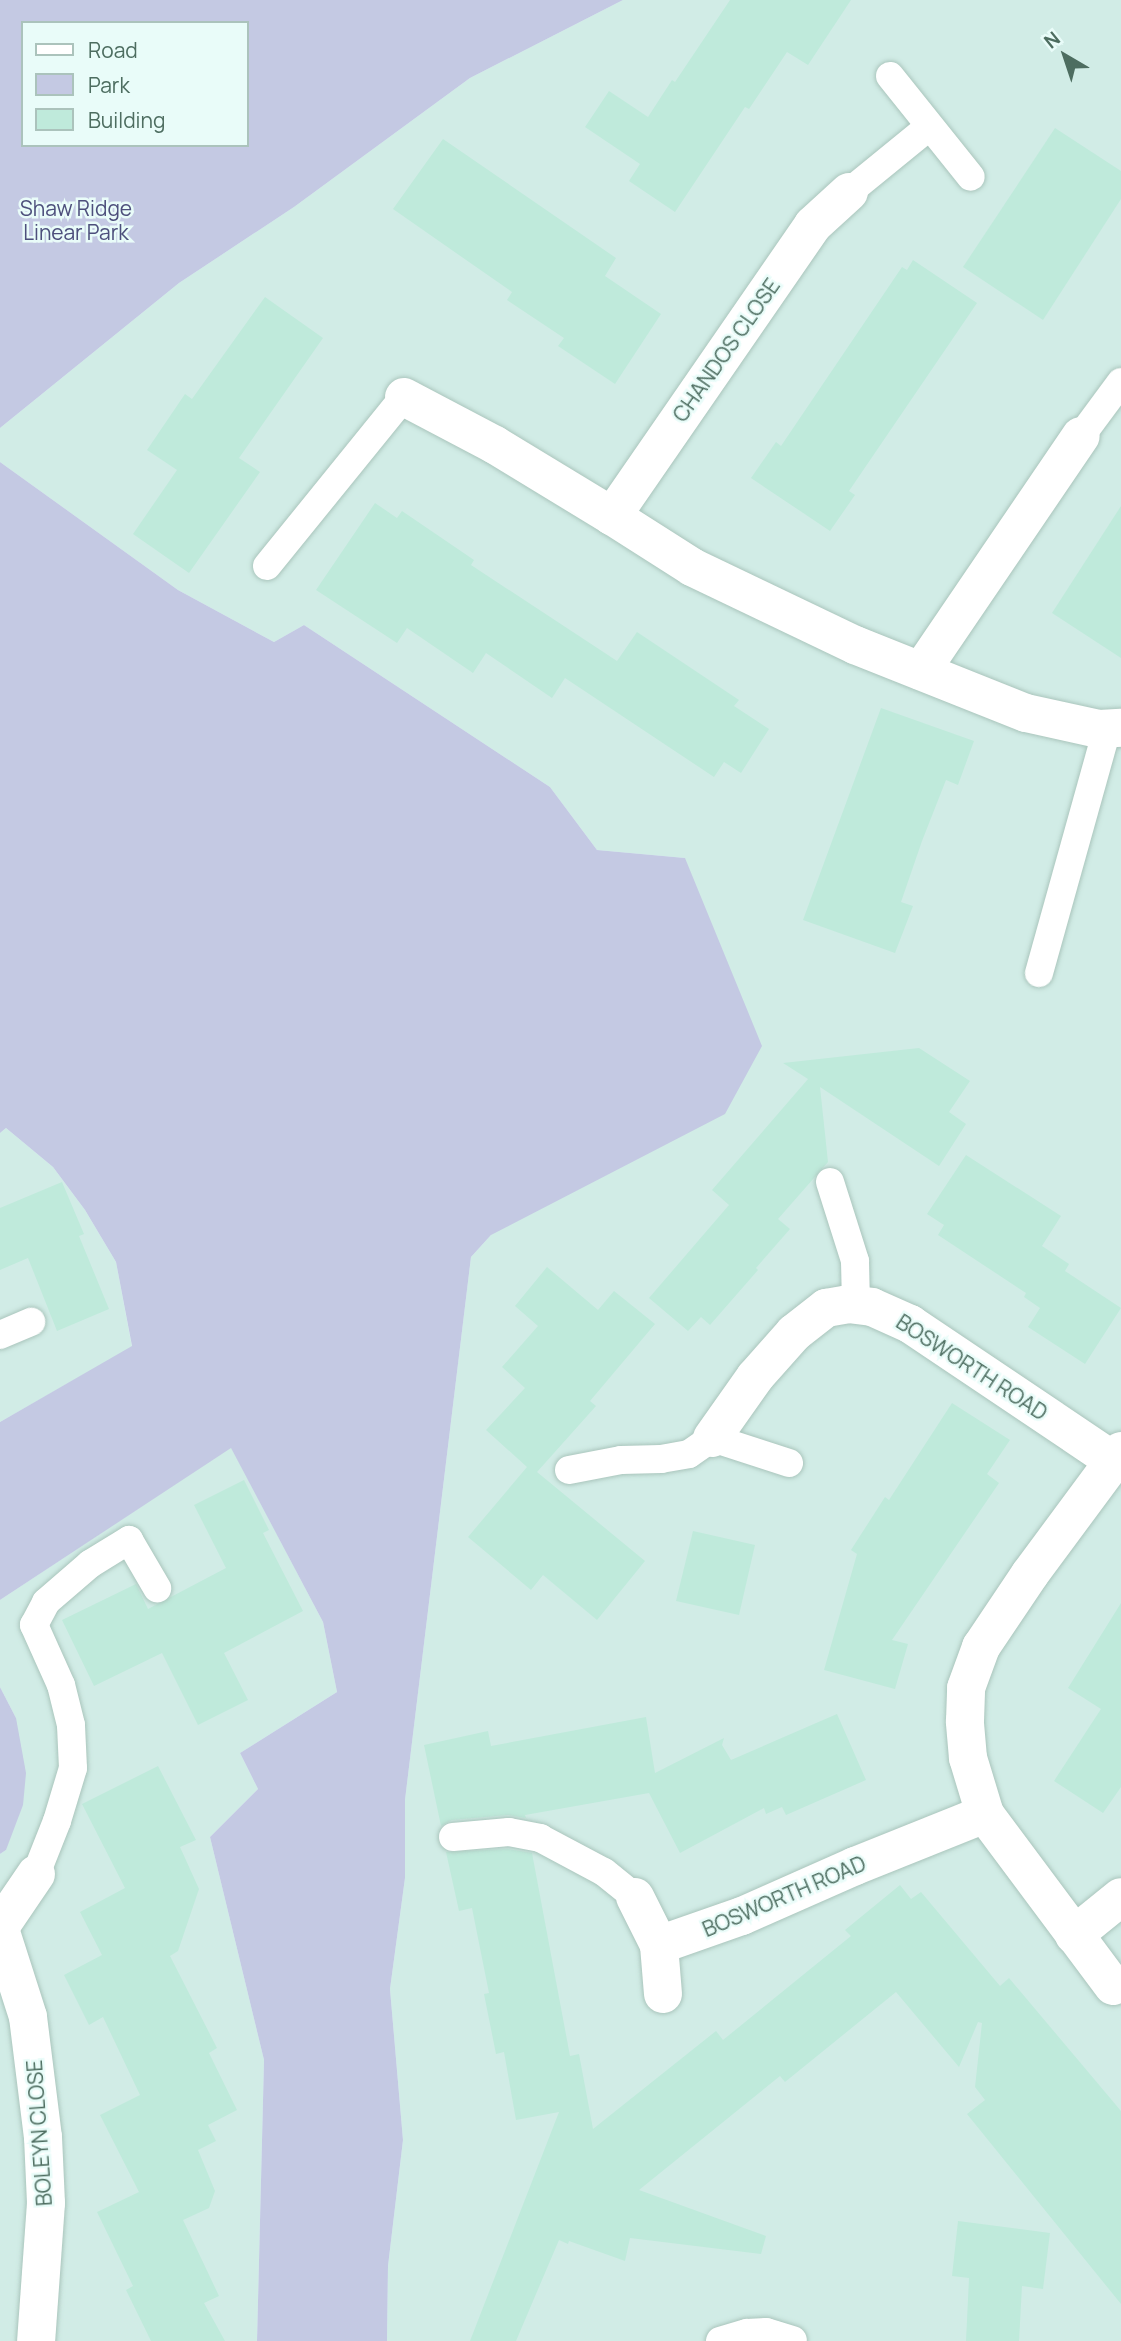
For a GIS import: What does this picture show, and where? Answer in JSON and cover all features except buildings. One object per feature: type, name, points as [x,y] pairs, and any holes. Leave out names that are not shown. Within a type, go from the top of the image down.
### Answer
[{"type":"street","name":"CHANDOS CLOSE","points":[[612,516],[813,225],[849,192]]},
{"type":"street","points":[[404,397],[495,445],[692,567],[808,624],[1026,713],[1114,729]]},
{"type":"street","points":[[921,671],[1081,436]]},
{"type":"street","name":"BOSWORTH ROAD","points":[[712,1438],[755,1377],[794,1333],[825,1308],[856,1304],[872,1307],[910,1324],[1117,1456],[1030,1574],[981,1647],[966,1688],[965,1721],[968,1758],[985,1814],[1117,1992]]},
{"type":"street","name":"BOSWORTH ROAD","points":[[659,1945],[742,1916],[855,1866],[985,1814]]},
{"type":"street","name":"BOLEYN CLOSE","points":[[36,1874],[0,1928],[28,2017],[43,2137],[46,2203],[36,2341]]},
{"type":"street","points":[[635,1897],[659,1945],[663,1994]]},
{"type":"street","points":[[1074,1935],[1121,1897]]},
{"type":"lane","points":[[890,76],[971,177]]},
{"type":"lane","points":[[849,192],[930,125]]},
{"type":"lane","points":[[267,566],[404,397]]},
{"type":"lane","points":[[1081,436],[1117,397]]},
{"type":"lane","points":[[1039,973],[1114,729]]},
{"type":"lane","points":[[830,1182],[855,1261],[856,1304]]},
{"type":"lane","points":[[0,1335],[31,1322]]},
{"type":"lane","points":[[569,1470],[621,1460],[661,1459],[689,1454],[712,1438],[789,1463]]},
{"type":"lane","name":"BOLEYN CLOSE","points":[[36,1874],[57,1821],[73,1768],[71,1725],[61,1685],[34,1625],[46,1602],[90,1564],[129,1540],[158,1588]]},
{"type":"lane","points":[[453,1837],[509,1832],[540,1838],[604,1872],[635,1897]]},
{"type":"lane","points":[[720,2341],[747,2333],[766,2332],[793,2340]]},
{"type":"shaded area","points":[[623,0],[1121,0],[1121,2341],[387,2341],[388,2266],[403,2140],[390,1989],[405,1878],[405,1800],[471,1257],[491,1235],[685,858],[597,850],[550,787],[304,625],[274,642],[178,590],[0,462],[0,428],[179,283],[294,207],[470,78]]},
{"type":"shaded area","points":[[6,1128],[53,1167],[85,1210],[116,1262],[132,1347],[0,1422],[0,1133]]},
{"type":"shaded area","points":[[231,1447],[323,1622],[337,1692],[240,1753],[258,1789],[210,1837],[264,2060],[257,2341],[0,2341],[0,1854],[6,1850],[16,1718],[0,1687],[0,1600]]},
{"type":"green space","name":"Shaw Ridge Linear Park","points":[[0,0],[623,0],[470,78],[294,207],[179,283],[0,428]]},
{"type":"green space","points":[[0,462],[178,590],[274,642],[304,625],[550,787],[597,850],[685,858],[762,1046],[725,1114],[491,1235],[471,1257],[405,1800],[405,1878],[390,1989],[403,2140],[388,2266],[387,2341],[257,2341],[264,2060],[210,1837],[258,1789],[240,1753],[337,1692],[323,1622],[231,1448],[0,1600],[0,1422],[132,1346],[116,1262],[85,1210],[53,1167],[6,1128],[0,1133]]},
{"type":"green space","points":[[0,1687],[16,1718],[26,1773],[23,1805],[6,1850],[0,1854]]}]
